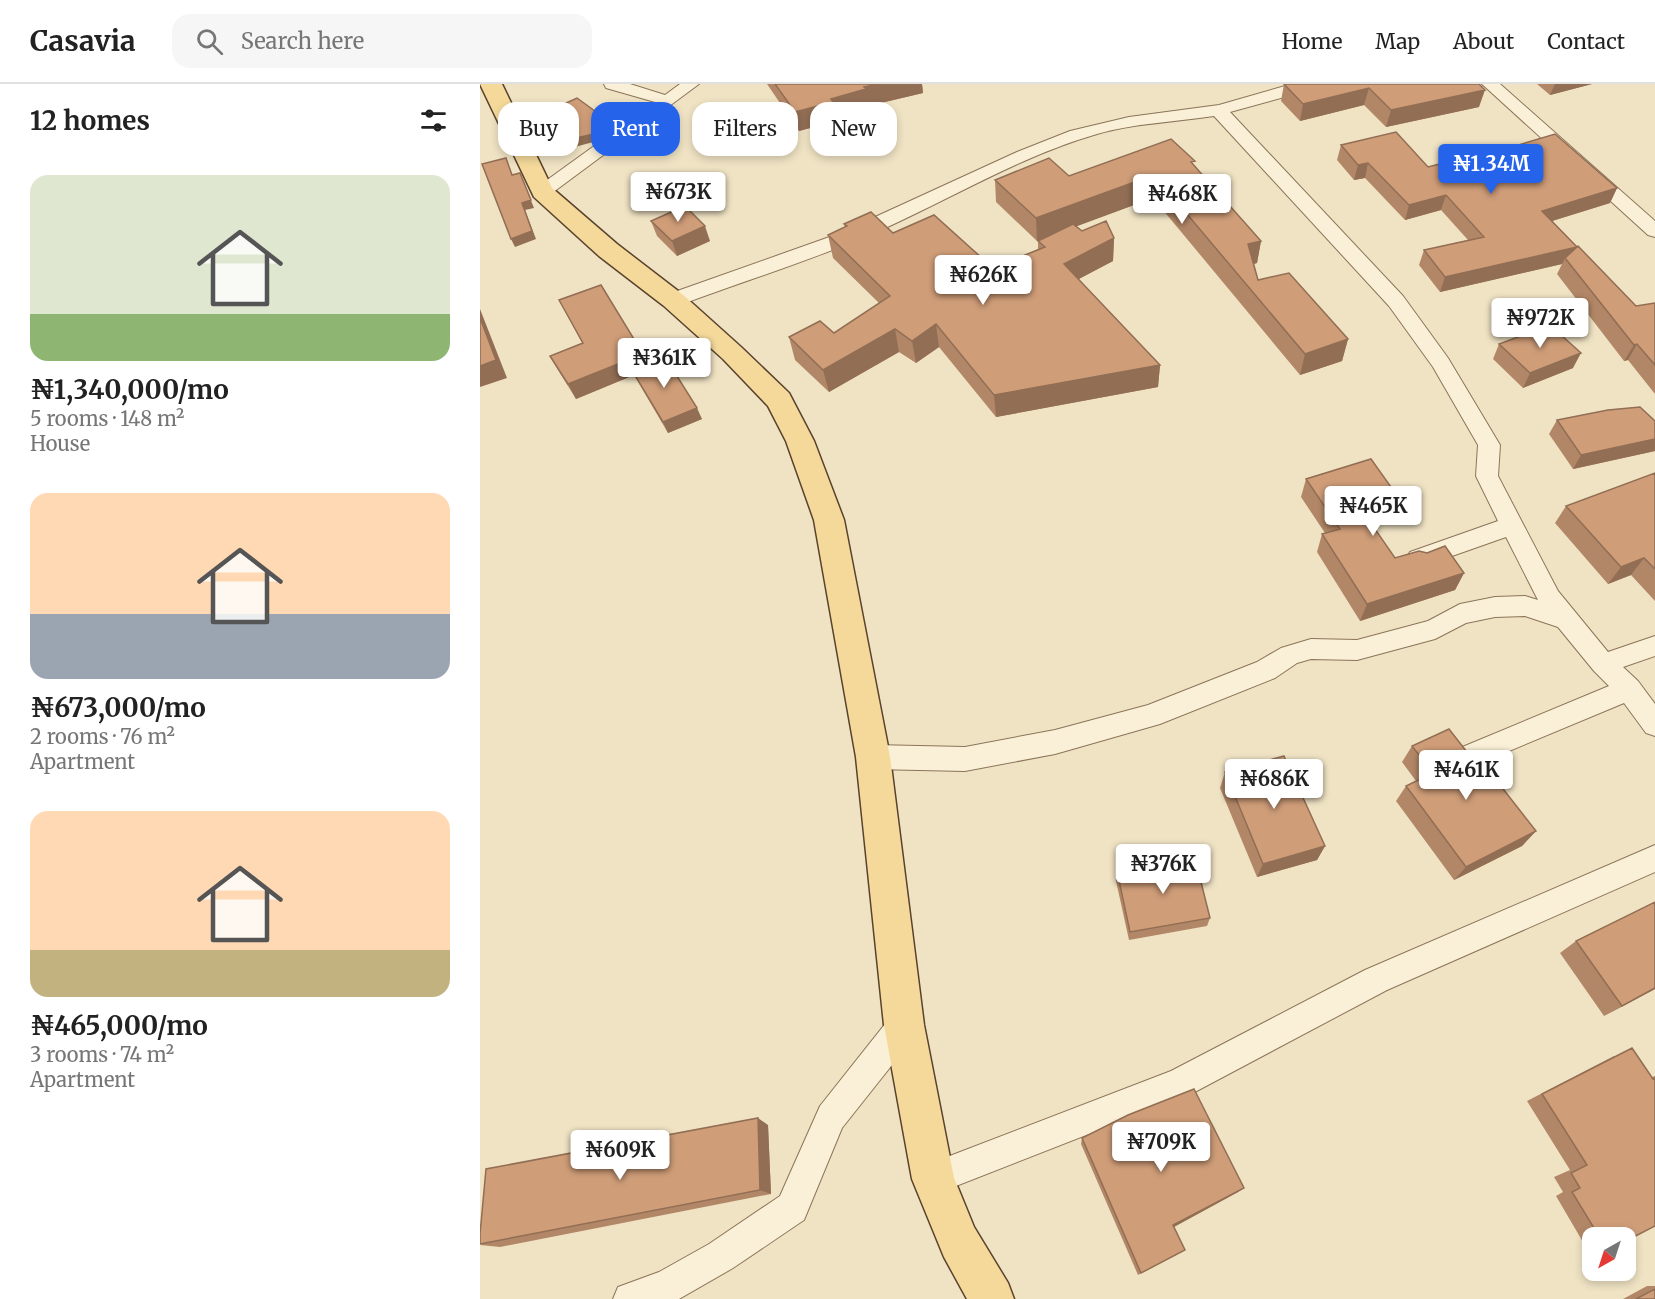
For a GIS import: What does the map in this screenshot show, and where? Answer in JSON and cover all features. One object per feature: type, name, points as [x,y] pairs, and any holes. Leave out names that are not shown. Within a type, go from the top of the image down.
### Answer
[{"type":"main road","points":[[491,84],[542,192],[608,249],[673,300],[732,353],[778,400],[800,441],[829,520],[873,757],[904,1025],[933,1179],[959,1242],[992,1299]]},
{"type":"street","points":[[612,84],[668,101]]},
{"type":"street","points":[[542,192],[691,84]]},
{"type":"street","points":[[673,300],[866,229],[944,195],[1008,160],[1077,134],[1104,126],[1148,118],[1218,110],[1311,84]]},
{"type":"street","points":[[1490,84],[1537,128],[1652,224]]},
{"type":"street","points":[[1218,110],[1396,301],[1441,363],[1489,445],[1487,476],[1549,598],[1603,664],[1629,689],[1655,725]]},
{"type":"street","points":[[1418,559],[1513,525]]},
{"type":"street","points":[[873,757],[964,759],[1055,742],[1151,716],[1266,670],[1290,655],[1311,649],[1357,650],[1435,629],[1460,614],[1483,609],[1525,606],[1564,619]]},
{"type":"street","points":[[1603,664],[1655,646]]},
{"type":"street","points":[[1469,756],[1629,689]]},
{"type":"street","points":[[933,1179],[1180,1083],[1376,980],[1655,858]]},
{"type":"street","points":[[630,1299],[667,1287],[721,1256],[792,1208],[831,1117],[904,1025]]},
{"type":"building","points":[[775,84],[878,84],[831,99],[833,102],[810,102],[810,108],[798,111],[798,102],[788,102]]},
{"type":"building","points":[[1284,84],[1479,84],[1485,90],[1391,110],[1369,88],[1303,104]]},
{"type":"building","points":[[577,98],[591,108],[591,135],[579,137],[579,102],[568,102]]},
{"type":"building","points":[[1396,132],[1428,167],[1451,161],[1455,164],[1555,134],[1617,188],[1542,211],[1577,247],[1445,277],[1424,250],[1484,237],[1446,195],[1409,205],[1368,163],[1358,165],[1341,145]]},
{"type":"building","points":[[1171,139],[1195,161],[1191,162],[1261,241],[1248,244],[1258,280],[1289,273],[1348,339],[1305,354],[1154,175],[1036,218],[995,180],[1049,158],[1069,176]]},
{"type":"building","points":[[506,158],[512,175],[520,173],[531,200],[522,203],[532,231],[511,239],[482,164]]},
{"type":"building","points":[[685,206],[705,226],[672,241],[651,221]]},
{"type":"building","points":[[871,212],[893,233],[934,215],[993,268],[1045,247],[1038,241],[1073,224],[1082,231],[1106,221],[1114,238],[1064,264],[1160,365],[994,395],[936,324],[912,341],[895,329],[823,370],[789,337],[820,321],[834,333],[890,296],[828,235],[847,226],[844,224]]},
{"type":"building","points":[[1578,246],[1636,306],[1655,303],[1655,365],[1637,344],[1634,345],[1565,258]]},
{"type":"building","points":[[601,285],[643,354],[568,384],[550,356],[583,343],[559,300]]},
{"type":"building","points":[[480,318],[496,360],[480,366]]},
{"type":"building","points":[[1550,325],[1581,353],[1530,373],[1499,344]]},
{"type":"building","points":[[665,357],[697,408],[663,422],[630,367]]},
{"type":"building","points":[[1640,407],[1655,421],[1655,439],[1581,455],[1557,420],[1608,410]]},
{"type":"building","points":[[1371,459],[1396,494],[1359,506],[1395,558],[1419,551],[1427,553],[1445,546],[1464,573],[1367,604],[1322,534],[1340,529],[1306,479]]},
{"type":"building","points":[[1655,473],[1655,569],[1644,558],[1621,567],[1566,506]]},
{"type":"building","points":[[1449,729],[1470,756],[1475,753],[1536,831],[1466,867],[1406,786],[1433,773],[1412,746]]},
{"type":"building","points":[[1284,756],[1325,846],[1263,864],[1225,772]]},
{"type":"building","points":[[1195,858],[1210,918],[1130,932],[1117,871]]},
{"type":"building","points":[[1655,902],[1655,988],[1622,1006],[1576,941]]},
{"type":"building","points":[[1632,1048],[1653,1079],[1655,1078],[1655,1226],[1636,1236],[1636,1227],[1593,1227],[1572,1192],[1580,1188],[1571,1173],[1587,1165],[1542,1094]]},
{"type":"building","points":[[1194,1089],[1244,1188],[1173,1225],[1185,1250],[1141,1273],[1082,1138],[1128,1115]]},
{"type":"building","points":[[758,1118],[760,1190],[480,1244],[486,1169]]},
{"type":"building","points":[[1655,1289],[1655,1299],[1636,1299]]}]
